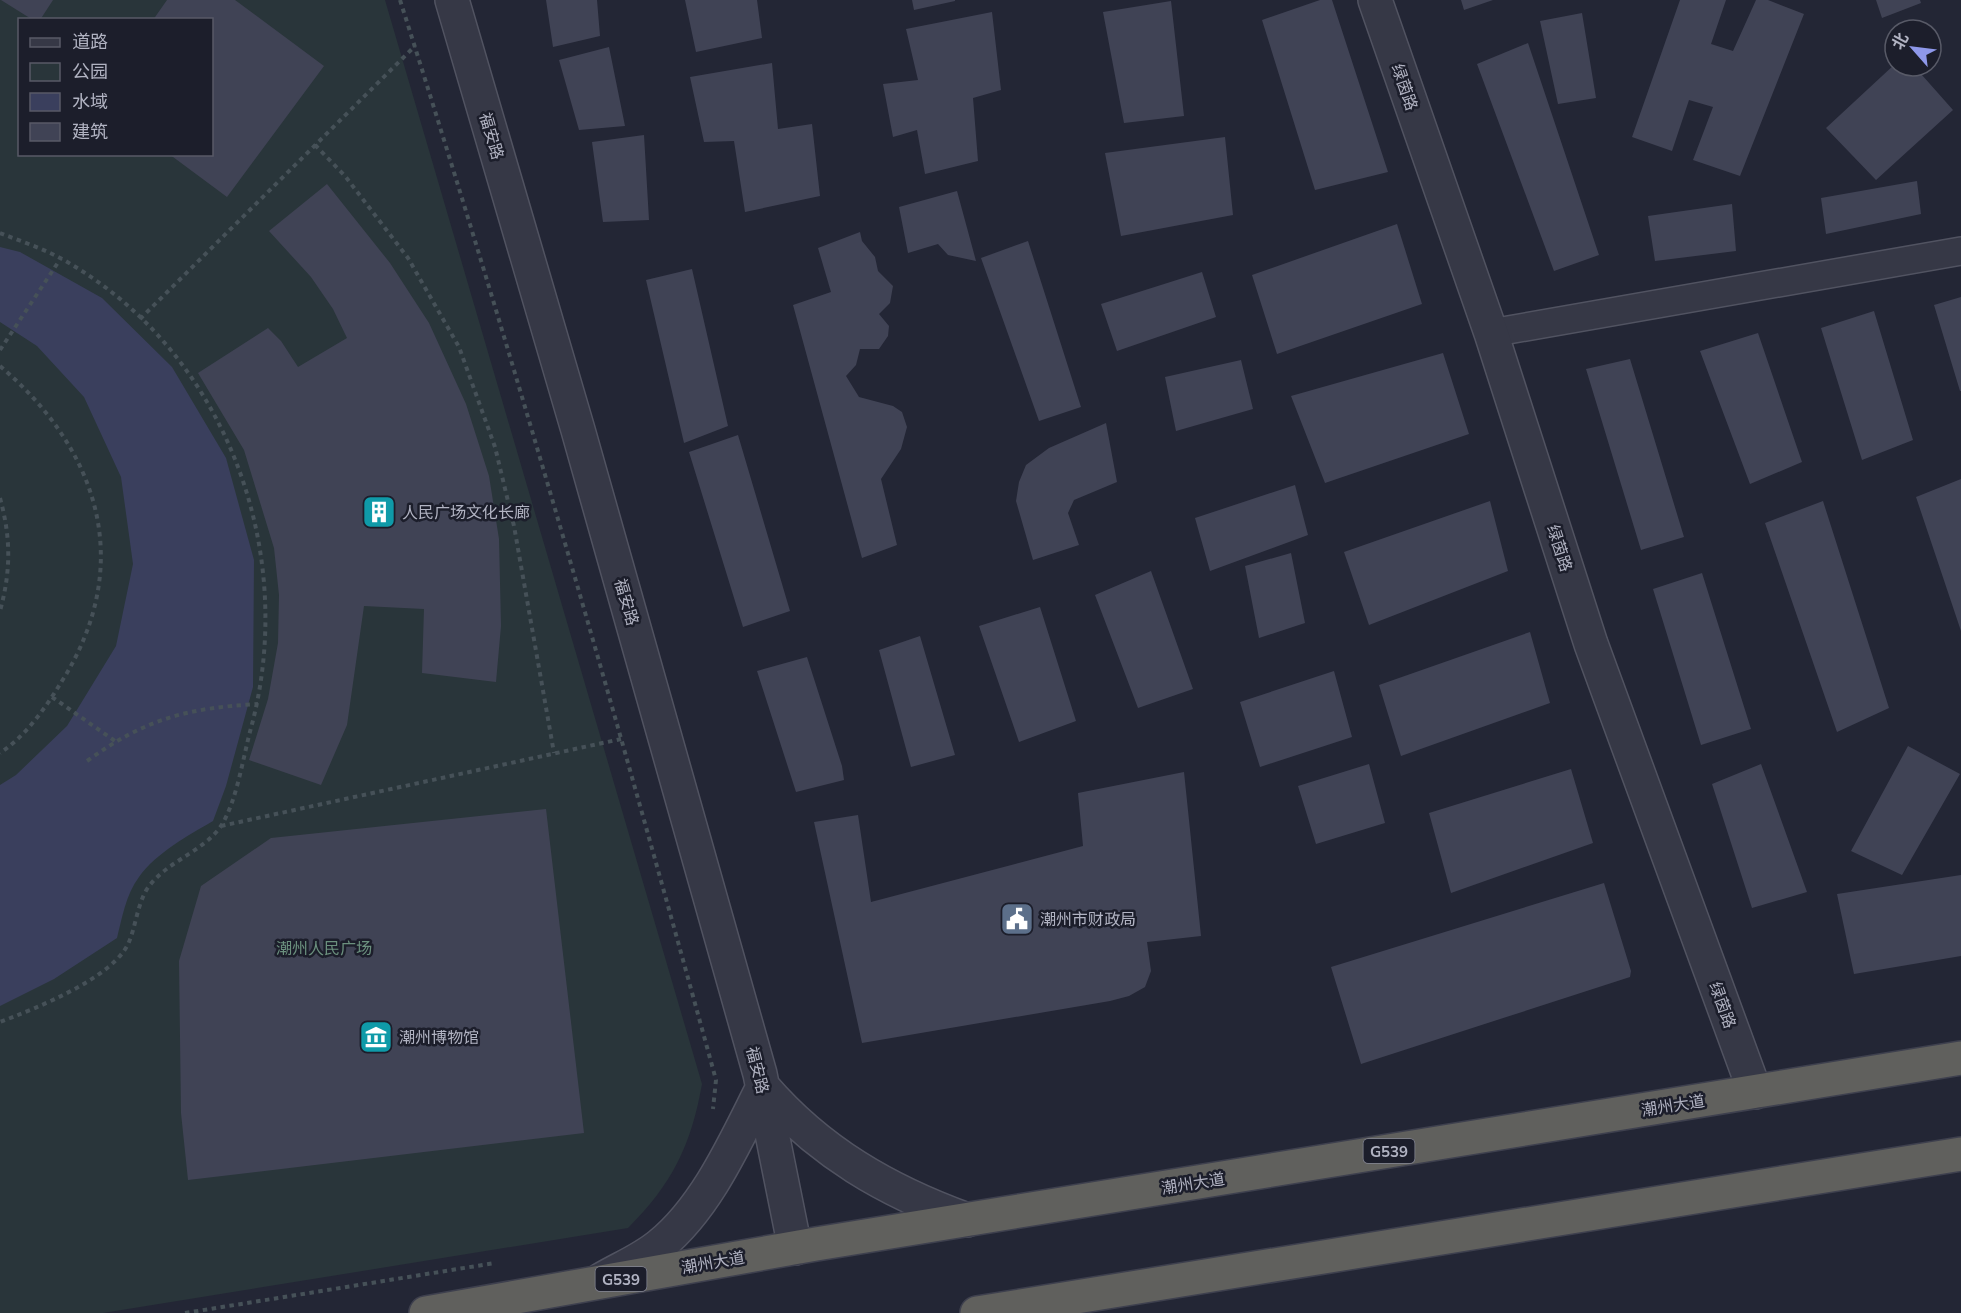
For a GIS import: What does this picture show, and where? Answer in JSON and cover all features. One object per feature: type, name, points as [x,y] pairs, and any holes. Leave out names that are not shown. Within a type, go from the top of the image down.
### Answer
[{"type":"highway","name":"潮州大道","points":[[426,1313],[795,1248],[1961,1058]]},
{"type":"highway","points":[[977,1313],[1021,1309],[1961,1154]]},
{"type":"street","name":"福安路","points":[[452,0],[578,430],[763,1087],[795,1248]]},
{"type":"street","name":"绿茵路","points":[[1375,0],[1491,333],[1591,644],[1755,1092]]},
{"type":"street","points":[[1491,333],[1961,251]]},
{"type":"street","points":[[597,1283],[662,1244],[693,1209],[724,1166],[763,1087],[804,1131],[869,1177],[920,1203],[967,1220]]},
{"type":"path","points":[[400,0],[507,343],[621,739],[716,1080],[712,1116]]},
{"type":"path","points":[[140,319],[415,46]]},
{"type":"path","points":[[315,145],[345,176],[408,258],[459,347],[495,447],[514,526],[554,753]]},
{"type":"path","points":[[0,233],[61,258],[116,296],[171,348],[195,384],[231,448],[248,489],[261,543],[266,587],[265,650],[258,704],[230,804],[220,826],[204,842],[166,867],[147,889],[135,916],[129,944],[107,967],[53,1002],[0,1022]]},
{"type":"path","points":[[0,350],[55,272],[61,258]]},
{"type":"path","points":[[0,366],[30,391],[59,428],[82,466],[95,509],[102,556],[96,605],[78,655],[45,708],[0,753]]},
{"type":"path","points":[[0,498],[8,526],[10,552],[8,583],[0,611]]},
{"type":"path","points":[[52,697],[115,741]]},
{"type":"path","points":[[87,761],[115,741],[177,714],[206,708],[258,704]]},
{"type":"path","points":[[220,826],[621,739]]},
{"type":"path","points":[[185,1313],[502,1262]]},
{"type":"green space","name":"潮州人民广场","points":[[0,0],[385,0],[702,1084],[692,1126],[677,1163],[657,1196],[628,1228],[103,1313],[0,1313]]},
{"type":"water","points":[[0,247],[20,252],[102,298],[172,367],[226,458],[254,560],[253,687],[226,786],[213,821],[173,845],[146,868],[131,891],[117,938],[54,979],[0,1006],[0,785],[16,775],[67,726],[116,646],[133,564],[121,477],[84,397],[37,346],[0,322]]},
{"type":"building","points":[[1,0],[53,0],[41,18],[30,18]]},
{"type":"building","points":[[167,0],[235,0],[324,66],[227,197],[172,156],[213,156],[213,18],[154,18]]},
{"type":"building","points":[[546,0],[597,0],[600,36],[553,47]]},
{"type":"building","points":[[685,0],[757,0],[762,38],[696,52]]},
{"type":"building","points":[[912,0],[955,0],[955,1],[914,10]]},
{"type":"building","points":[[1320,0],[1332,0],[1388,172],[1315,190],[1262,20]]},
{"type":"building","points":[[1461,0],[1493,0],[1464,10]]},
{"type":"building","points":[[1680,0],[1726,0],[1711,44],[1733,51],[1756,0],[1768,0],[1804,14],[1740,176],[1693,160],[1713,107],[1689,100],[1672,151],[1632,137]]},
{"type":"building","points":[[1876,0],[1920,0],[1921,3],[1882,18]]},
{"type":"building","points":[[1171,1],[1184,116],[1124,123],[1103,12]]},
{"type":"building","points":[[992,12],[1001,90],[973,98],[978,161],[925,174],[917,130],[893,137],[883,84],[918,80],[906,29]]},
{"type":"building","points":[[1582,13],[1596,98],[1558,104],[1540,21]]},
{"type":"building","points":[[1528,43],[1599,255],[1554,271],[1477,64]]},
{"type":"building","points":[[609,47],[625,126],[579,130],[559,60]]},
{"type":"building","points":[[772,63],[778,129],[812,124],[820,196],[745,212],[734,141],[704,142],[690,77]]},
{"type":"building","points":[[1883,75],[1883,78],[1925,78],[1953,110],[1876,180],[1826,128]]},
{"type":"building","points":[[644,135],[649,220],[603,222],[592,142]]},
{"type":"building","points":[[1225,137],[1233,215],[1121,236],[1105,153]]},
{"type":"building","points":[[1917,181],[1921,214],[1826,234],[1821,198]]},
{"type":"building","name":"人民广场文化长廊","points":[[327,184],[390,263],[429,323],[466,404],[489,476],[499,539],[501,626],[496,682],[422,673],[424,609],[364,606],[347,725],[321,785],[249,760],[268,699],[278,643],[279,595],[274,548],[244,450],[198,373],[268,328],[281,341],[298,367],[347,338],[333,309],[311,277],[269,231]]},
{"type":"building","points":[[957,191],[976,261],[948,255],[938,244],[908,253],[899,207]]},
{"type":"building","points":[[1732,204],[1736,251],[1655,261],[1648,216]]},
{"type":"building","points":[[1397,224],[1422,304],[1277,354],[1252,275]]},
{"type":"building","points":[[860,232],[862,241],[875,257],[878,271],[893,286],[890,303],[879,314],[889,326],[888,336],[879,349],[860,349],[856,365],[846,376],[859,397],[893,406],[902,412],[907,427],[901,449],[881,479],[897,545],[862,558],[793,305],[831,292],[818,248]]},
{"type":"building","points":[[1028,241],[1081,407],[1039,421],[981,258]]},
{"type":"building","points":[[692,269],[728,426],[684,443],[646,280]]},
{"type":"building","points":[[1202,272],[1216,317],[1117,351],[1101,304]]},
{"type":"building","points":[[1961,297],[1961,391],[1960,391],[1934,305]]},
{"type":"building","points":[[1874,311],[1913,440],[1862,460],[1821,328]]},
{"type":"building","points":[[1758,333],[1802,462],[1750,484],[1700,351]]},
{"type":"building","points":[[1443,353],[1469,434],[1325,483],[1291,396]]},
{"type":"building","points":[[1630,359],[1684,537],[1641,550],[1586,369]]},
{"type":"building","points":[[1241,360],[1253,409],[1176,431],[1165,377]]},
{"type":"building","points":[[1106,423],[1117,482],[1074,500],[1068,513],[1079,545],[1033,560],[1016,501],[1019,482],[1026,465],[1049,448]]},
{"type":"building","points":[[738,435],[790,611],[743,627],[689,452]]},
{"type":"building","points":[[1961,479],[1961,631],[1916,497]]},
{"type":"building","points":[[1295,485],[1308,535],[1210,571],[1195,518]]},
{"type":"building","points":[[1490,501],[1508,571],[1369,625],[1344,552]]},
{"type":"building","points":[[1823,501],[1889,708],[1837,732],[1765,523]]},
{"type":"building","points":[[1291,553],[1305,623],[1259,638],[1245,566]]},
{"type":"building","points":[[1151,571],[1193,689],[1138,708],[1095,595]]},
{"type":"building","points":[[1702,573],[1751,729],[1701,745],[1653,589]]},
{"type":"building","points":[[1040,607],[1076,721],[1019,742],[979,626]]},
{"type":"building","points":[[1530,632],[1550,703],[1401,756],[1379,685]]},
{"type":"building","points":[[920,636],[955,755],[911,767],[879,650]]},
{"type":"building","points":[[807,657],[842,766],[844,780],[796,792],[757,671]]},
{"type":"building","points":[[1334,671],[1352,737],[1260,767],[1240,702]]},
{"type":"building","points":[[1908,746],[1960,774],[1902,875],[1851,851]]},
{"type":"building","points":[[1369,764],[1385,823],[1316,844],[1298,786]]},
{"type":"building","points":[[1761,764],[1807,892],[1752,908],[1712,784]]},
{"type":"building","points":[[1571,769],[1593,843],[1451,893],[1429,813]]},
{"type":"building","name":"潮州市财政局","points":[[1184,772],[1201,936],[1147,942],[1151,971],[1145,987],[1129,996],[1110,1001],[862,1043],[814,822],[858,815],[871,902],[1083,846],[1078,793]]},
{"type":"building","name":"潮州博物馆","points":[[546,809],[584,1133],[188,1180],[181,1113],[179,961],[201,886],[271,838]]},
{"type":"building","points":[[1961,875],[1961,956],[1854,974],[1837,894]]},
{"type":"building","points":[[1604,883],[1631,971],[1630,977],[1361,1064],[1331,967]]},
{"type":"place","name":"人民广场文化长廊","points":[[379,512]]},
{"type":"place","name":"潮州市财政局","points":[[1017,919]]},
{"type":"place","name":"潮州博物馆","points":[[376,1037]]}]
